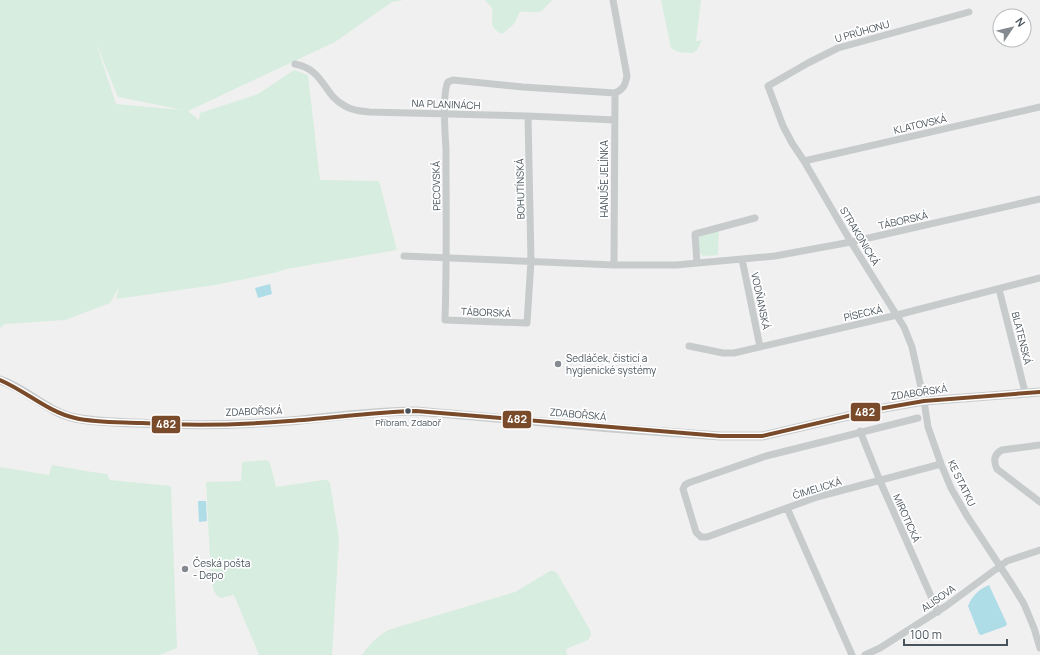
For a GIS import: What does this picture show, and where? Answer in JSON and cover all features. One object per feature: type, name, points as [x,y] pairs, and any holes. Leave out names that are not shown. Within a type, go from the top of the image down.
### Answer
[{"type":"street","points":[[612,0],[627,76],[625,85],[621,90],[615,93]]},
{"type":"street","name":"U PRŮHONU","points":[[768,86],[838,48],[969,12]]},
{"type":"street","name":"NA PLANINÁCH","points":[[295,64],[305,66],[318,76],[335,99],[344,106],[355,111],[615,120]]},
{"type":"street","name":"PECOVSKÁ","points":[[447,258],[445,114],[446,86],[448,82],[452,80],[523,87],[615,93]]},
{"type":"street","name":"STRAKONICKÁ","points":[[768,86],[783,126],[792,144],[804,161],[851,242],[904,327],[912,347],[924,401]]},
{"type":"street","name":"HANUŠE JELÍNKA","points":[[614,265],[615,93]]},
{"type":"street","name":"KLATOVSKÁ","points":[[804,161],[904,139],[995,116],[1040,107]]},
{"type":"street","name":"BOHUTÍNSKÁ","points":[[528,116],[531,262]]},
{"type":"street","name":"TÁBORSKÁ","points":[[404,256],[614,265],[676,265],[774,256],[851,242],[1040,199]]},
{"type":"street","points":[[697,263],[695,234],[755,218]]},
{"type":"street","name":"TÁBORSKÁ","points":[[447,258],[445,320],[460,321],[527,323],[531,262]]},
{"type":"street","name":"VODŇANSKÁ","points":[[742,259],[760,347]]},
{"type":"street","name":"PÍSECKÁ","points":[[689,346],[734,353],[897,315],[1040,278]]},
{"type":"street","name":"BLATENSKÁ","points":[[999,288],[1025,392]]},
{"type":"street","name":"ZDABOŘSKÁ","points":[[0,380],[18,388],[52,409],[74,418],[102,422],[198,424],[288,421],[385,411],[416,411],[720,436],[762,436],[878,409],[924,401],[1040,392]]},
{"type":"street","name":"KE STATKU","points":[[924,401],[928,427],[941,464],[957,499],[1024,604],[1040,648]]},
{"type":"street","points":[[860,431],[918,418]]},
{"type":"street","name":"ČIMELICKÁ","points":[[860,431],[766,456],[688,483],[685,485],[684,489],[696,532],[701,537],[707,537],[817,497],[941,464]]},
{"type":"street","name":"MIROTICKÁ","points":[[860,431],[880,481],[938,612]]},
{"type":"street","points":[[1040,445],[1002,450],[997,453],[994,458],[994,463],[998,469],[1040,502]]},
{"type":"street","points":[[787,508],[852,655]]},
{"type":"street","name":"ALISOVA","points":[[865,655],[880,648],[938,612],[1007,561],[1040,550]]},
{"type":"green space","points":[[0,0],[404,0],[392,2],[335,42],[188,111],[199,120],[200,113],[258,94],[294,70],[308,75],[320,180],[379,181],[397,250],[286,269],[274,273],[215,285],[116,299],[119,287],[110,303],[65,320],[5,324],[0,328]],"holes":[[[96,43],[118,97],[183,110],[116,104]]]},
{"type":"green space","points":[[485,0],[552,0],[542,11],[520,12],[514,24],[502,34],[493,26],[492,10]]},
{"type":"green space","points":[[661,0],[701,0],[696,41],[702,40],[697,50],[693,53],[678,52],[671,48]]},
{"type":"green space","points":[[719,230],[718,255],[703,256],[700,253],[698,238],[701,235]]},
{"type":"green space","points":[[267,460],[270,463],[276,487],[323,480],[327,480],[330,483],[339,539],[332,655],[259,655],[234,595],[221,598],[217,596],[214,591],[211,577],[206,482],[241,481],[242,462]]},
{"type":"green space","points":[[52,465],[107,474],[110,480],[171,486],[177,648],[160,655],[0,655],[0,467],[49,475]]},
{"type":"green space","points":[[550,571],[557,573],[590,630],[591,635],[588,640],[568,648],[566,650],[567,655],[362,655],[367,647],[388,630],[515,592]]},
{"type":"water","points":[[270,284],[272,294],[258,298],[255,288]]},
{"type":"water","points":[[198,501],[206,501],[207,521],[199,522]]},
{"type":"water","points":[[989,585],[1007,624],[1006,626],[981,635],[979,634],[968,606],[976,593]]},
{"type":"transit line","name":"482","points":[[0,380],[65,415],[83,420],[100,422],[178,425],[234,424],[416,411],[720,436],[762,436],[878,409],[924,401],[1040,392]]},
{"type":"place","name":"Sedláček, čisticí a hygienické systémy","points":[[558,364]]},
{"type":"place","name":"Příbram, Zdaboř","points":[[408,411]]},
{"type":"place","name":"Česká pošta - Depo","points":[[185,569]]}]
